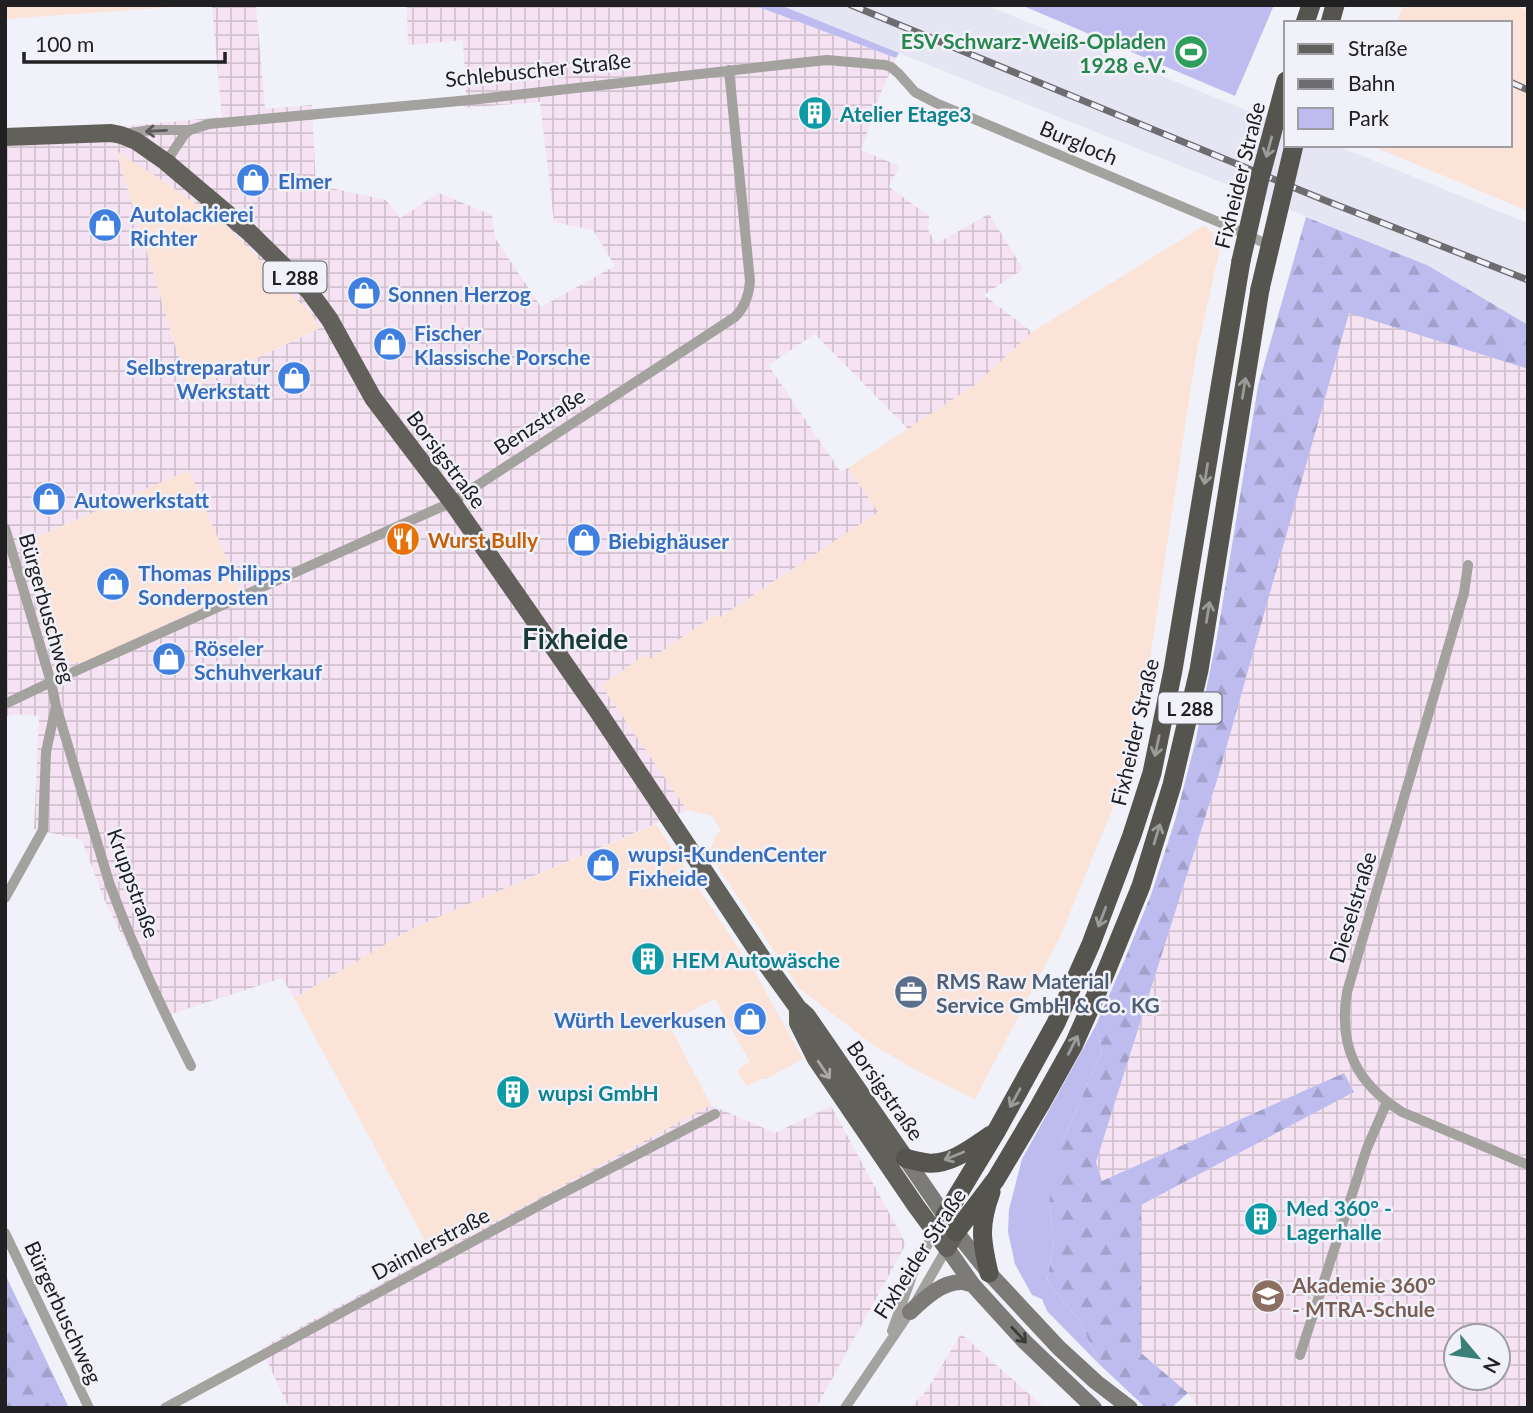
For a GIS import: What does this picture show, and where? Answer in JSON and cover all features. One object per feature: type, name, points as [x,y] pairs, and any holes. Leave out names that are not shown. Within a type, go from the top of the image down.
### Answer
[{"type":"highway","name":"Fixheider Straße","points":[[943,1226],[1056,1023],[1091,944],[1152,773],[1173,670],[1241,261],[1284,88]]},
{"type":"highway","name":"Fixheider Straße","points":[[943,1226],[996,1179],[1040,1105],[1074,1044],[1140,886],[1172,785],[1199,670],[1260,289],[1294,147]]},
{"type":"highway","name":"L 288","points":[[905,1158],[930,1164],[951,1159],[997,1130]]},
{"type":"highway","name":"L 288","points":[[989,1273],[981,1241],[982,1227],[984,1211],[996,1179]]},
{"type":"main road","name":"Schlebuscher Straße","points":[[5,137],[111,132],[121,135]]},
{"type":"main road","name":"Borsigstraße","points":[[121,135],[136,141],[166,162],[249,232],[309,291],[330,320],[373,398],[452,502],[597,710],[762,958],[798,1008],[807,1016],[905,1158],[973,1285],[1026,1342],[1094,1408]]},
{"type":"main road","name":"L 288","points":[[798,1008],[797,1023],[816,1059],[943,1226]]},
{"type":"main road","points":[[943,1226],[1059,1348],[1130,1408]]},
{"type":"main road","points":[[910,1311],[932,1293],[948,1285],[960,1282],[973,1285]]},
{"type":"street","name":"Schlebuscher Straße","points":[[121,135],[150,130],[190,130],[209,124],[470,100],[827,60],[891,67]]},
{"type":"street","name":"Burgloch","points":[[891,67],[915,92],[936,103],[1261,241]]},
{"type":"street","name":"Benzstraße","points":[[5,704],[452,502],[734,317],[743,309],[750,281],[729,70]]},
{"type":"street","points":[[166,162],[190,130]]},
{"type":"street","name":"Bürgerbuschweg","points":[[5,528],[56,706],[46,752],[43,830],[5,898]]},
{"type":"street","name":"Dieselstraße","points":[[1468,565],[1464,593],[1347,992],[1344,1030],[1353,1062],[1387,1102],[1402,1112],[1528,1164]]},
{"type":"street","name":"Kruppstraße","points":[[56,706],[109,882],[191,1066]]},
{"type":"street","points":[[1300,1355],[1367,1147],[1387,1102]]},
{"type":"street","name":"Daimlerstraße","points":[[164,1408],[551,1199],[715,1114]]},
{"type":"street","name":"Fixheider Straße","points":[[845,1408],[910,1311],[943,1226]]},
{"type":"street","name":"Fixheider Straße","points":[[887,1347],[913,1273],[943,1226]]},
{"type":"street","name":"Bürgerbuschweg","points":[[5,1233],[89,1408]]},
{"type":"shaded area","points":[[5,5],[240,5],[5,19]]},
{"type":"shaded area","points":[[256,5],[265,109],[312,105],[316,188],[335,189],[386,200],[400,218],[439,193],[492,215],[495,238],[541,307],[615,266],[593,230],[554,222],[540,102],[463,108],[466,90],[463,40],[408,45],[407,5],[753,5],[896,58],[861,150],[899,166],[889,187],[929,216],[928,230],[936,244],[989,214],[1023,269],[984,295],[1032,332],[976,384],[908,429],[815,334],[768,365],[841,472],[848,468],[878,512],[719,618],[716,614],[650,659],[646,654],[601,685],[687,810],[413,928],[294,998],[282,978],[163,1019],[104,899],[82,840],[34,829],[39,716],[15,714],[5,717],[5,138],[222,117],[212,7]],"holes":[[[116,151],[226,225],[313,316],[320,328],[189,391]],[[189,470],[240,590],[88,661],[73,663],[52,652],[21,544]]]},
{"type":"shaded area","points":[[780,5],[985,5],[1284,125],[1284,147],[1340,147],[1528,223],[1528,325],[1427,265]]},
{"type":"shaded area","points":[[1403,5],[1516,5],[1528,11],[1528,211],[1375,147],[1512,147],[1512,21],[1397,21]]},
{"type":"shaded area","points":[[116,150],[226,225],[321,327],[189,391]]},
{"type":"shaded area","points":[[1205,225],[1221,243],[1195,360],[1149,665],[1112,810],[1060,937],[975,1099],[876,1047],[800,989],[709,854],[715,837],[721,830],[712,816],[687,810],[601,685],[646,654],[650,659],[716,614],[720,618],[877,512],[848,468],[976,384],[1032,332]]},
{"type":"shaded area","points":[[1349,312],[1528,369],[1528,1408],[1199,1408],[1188,1393],[1141,1353],[1141,1205],[1354,1092],[1344,1073],[1102,1181],[1096,1162],[1218,777]]},
{"type":"shaded area","points":[[189,470],[240,590],[88,661],[73,663],[52,653],[21,544]]},
{"type":"shaded area","name":"wupsi GmbH","points":[[656,824],[757,976],[803,1059],[766,1079],[746,1086],[737,1070],[750,1062],[715,999],[668,1023],[711,1105],[433,1255],[294,998],[413,928]]},
{"type":"shaded area","points":[[711,1105],[775,1133],[831,1106],[906,1244],[816,1408],[289,1408],[261,1348]]},
{"type":"shaded area","points":[[961,1334],[1045,1408],[910,1408],[927,1390]]},
{"type":"green space","points":[[753,5],[780,5],[899,53],[896,58]]},
{"type":"green space","name":"ESV Schwarz-Weiß-Opladen 1928 e.V.","points":[[1021,5],[1274,5],[1235,96]]},
{"type":"green space","points":[[1306,217],[1427,265],[1528,325],[1528,369],[1349,313],[1218,777],[1096,1162],[1102,1181],[1344,1073],[1354,1092],[1141,1205],[1141,1353],[1188,1393],[1171,1408],[1146,1408],[1099,1364],[1080,1321],[1047,1281],[1054,1241],[1049,1204],[1053,1175],[1064,1138],[1102,1051],[1096,1025],[1152,892],[1176,817],[1217,637],[1258,386]]},
{"type":"green space","points":[[1096,1025],[1102,1051],[1064,1138],[1049,1204],[1054,1241],[1047,1281],[1080,1321],[1099,1364],[1047,1311],[1042,1299],[1032,1295],[1015,1264],[1008,1232],[1009,1209],[1022,1159]]},
{"type":"green space","points":[[5,1274],[69,1408],[5,1408]]},
{"type":"railway","points":[[851,5],[1324,200],[1528,280]]},
{"type":"railway","points":[[1512,83],[1528,90]]},
{"type":"place","name":"ESV Schwarz-Weiß-Opladen 1928 e.V.","points":[[1191,52]]},
{"type":"place","name":"Atelier Etage3","points":[[815,113]]},
{"type":"place","name":"Elmer","points":[[253,180]]},
{"type":"place","name":"Autolackierei Richter","points":[[105,225]]},
{"type":"place","name":"Sonnen Herzog","points":[[364,293]]},
{"type":"place","name":"Fischer Klassische Porsche","points":[[390,344]]},
{"type":"place","name":"Selbstreparatur Werkstatt","points":[[294,378]]},
{"type":"place","name":"Autowerkstatt","points":[[49,499]]},
{"type":"place","name":"Wurst Bully","points":[[403,539]]},
{"type":"place","name":"Biebighäuser","points":[[584,540]]},
{"type":"place","name":"Thomas Philipps Sonderposten","points":[[113,584]]},
{"type":"place","name":"Röseler Schuhverkauf","points":[[169,659]]},
{"type":"place","name":"wupsi-KundenCenter Fixheide","points":[[603,865]]},
{"type":"place","name":"HEM Autowäsche","points":[[648,959]]},
{"type":"place","name":"RMS Raw Material Service GmbH & Co. KG","points":[[911,992]]},
{"type":"place","name":"Würth Leverkusen","points":[[750,1019]]},
{"type":"place","name":"wupsi GmbH","points":[[513,1092]]},
{"type":"place","name":"Med 360° - Lagerhalle","points":[[1261,1219]]},
{"type":"place","name":"Akademie 360° - MTRA-Schule","points":[[1268,1296]]},
{"type":"district","name":"Fixheide","points":[[575,638]]}]
